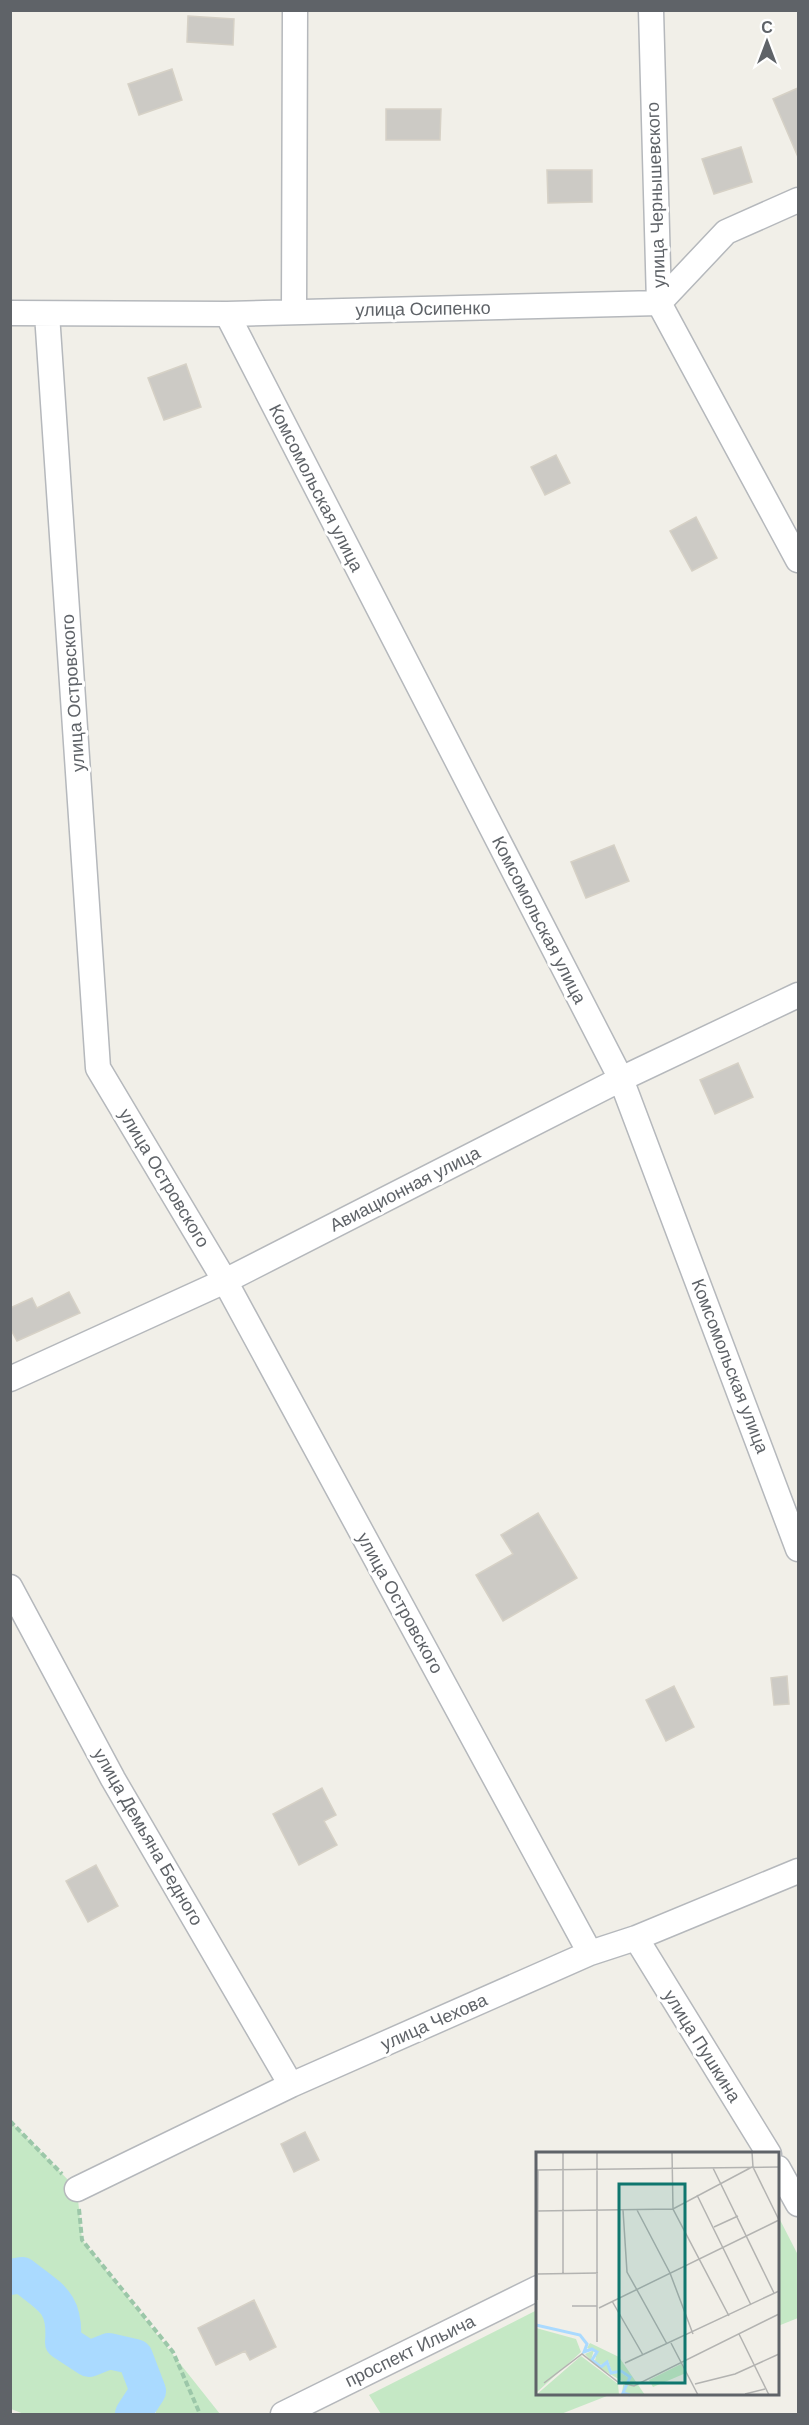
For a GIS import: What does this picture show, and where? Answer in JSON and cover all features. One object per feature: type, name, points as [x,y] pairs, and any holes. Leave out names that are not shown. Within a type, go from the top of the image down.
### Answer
[{"type":"street","points":[[294,312],[295,10]]},
{"type":"street","name":"улица Чернышевского","points":[[651,10],[659,303],[798,560]]},
{"type":"street","points":[[659,303],[726,231],[798,200]]},
{"type":"street","name":"улица Осипенко","points":[[10,313],[227,314],[659,303]]},
{"type":"street","name":"улица Островского","points":[[47,314],[98,1068],[225,1281],[590,1953]]},
{"type":"street","name":"Комсомольская улица","points":[[227,314],[621,1079],[798,1549]]},
{"type":"street","name":"Авиационная улица","points":[[10,1379],[225,1281],[621,1079],[798,995]]},
{"type":"street","name":"улица Демьяна Бедного","points":[[10,1587],[113,1779],[291,2085]]},
{"type":"street","name":"улица Чехова","points":[[77,2189],[291,2085],[590,1953],[636,1938],[798,1871]]},
{"type":"street","name":"улица Пушкина","points":[[636,1938],[768,2152]]},
{"type":"street","points":[[779,2168],[798,2159]]},
{"type":"street","points":[[779,2170],[798,2204]]},
{"type":"street","name":"проспект Ильича","points":[[283,2415],[536,2288]]},
{"type":"path","points":[[10,2121],[77,2189],[82,2240],[172,2352],[200,2415]]},
{"type":"green space","points":[[10,2121],[77,2189],[82,2240],[220,2414],[156,2414],[153,2382],[140,2351],[110,2342],[89,2350],[73,2332],[70,2311],[57,2293],[22,2265],[11,2267]]},
{"type":"green space","points":[[779,2218],[798,2255],[798,2318],[779,2326]]},
{"type":"green space","points":[[11,2291],[18,2291],[48,2320],[57,2352],[86,2372],[111,2365],[127,2372],[134,2392],[119,2414],[24,2414],[11,2409]]},
{"type":"green space","points":[[536,2311],[536,2395],[609,2395],[561,2414],[381,2414],[369,2395]]},
{"type":"building","points":[[188,16],[234,19],[233,45],[187,42]]},
{"type":"building","points":[[172,69],[182,100],[139,115],[128,84]]},
{"type":"building","points":[[798,88],[798,157],[773,99]]},
{"type":"building","points":[[386,109],[441,109],[440,140],[386,140]]},
{"type":"building","points":[[741,147],[752,182],[714,194],[702,159]]},
{"type":"building","points":[[547,170],[592,170],[592,202],[548,203]]},
{"type":"building","points":[[186,364],[201,407],[164,420],[148,378]]},
{"type":"building","points":[[556,455],[570,483],[545,495],[531,467]]},
{"type":"building","points":[[696,517],[717,558],[692,571],[670,531]]},
{"type":"building","points":[[614,845],[629,881],[586,898],[571,862]]},
{"type":"building","points":[[738,1063],[753,1097],[715,1114],[700,1080]]},
{"type":"building","points":[[69,1292],[80,1313],[17,1341],[10,1328],[10,1308],[32,1298],[37,1308]]},
{"type":"building","points":[[538,1513],[577,1578],[503,1621],[476,1575],[513,1554],[501,1535]]},
{"type":"building","points":[[787,1676],[789,1704],[774,1705],[771,1678]]},
{"type":"building","points":[[674,1686],[694,1727],[666,1741],[646,1700]]},
{"type":"building","points":[[322,1788],[336,1815],[324,1821],[337,1845],[299,1865],[273,1814]]},
{"type":"building","points":[[96,1865],[118,1906],[88,1922],[66,1881]]},
{"type":"building","points":[[305,2132],[319,2160],[294,2172],[281,2144]]},
{"type":"building","points":[[254,2300],[276,2347],[250,2360],[245,2351],[216,2365],[198,2328]]},
{"type":"waterway","points":[[10,2277],[22,2275],[49,2296],[59,2309],[62,2318],[63,2342],[89,2359],[109,2351],[135,2357],[148,2391],[133,2414]]}]
